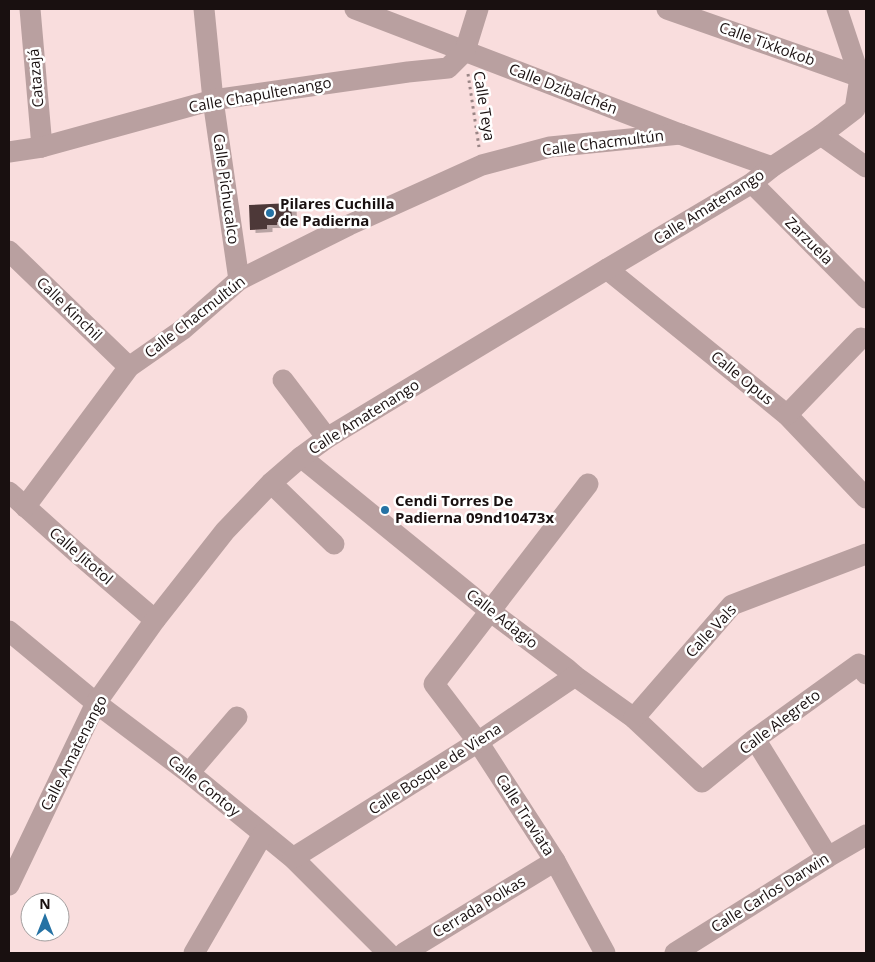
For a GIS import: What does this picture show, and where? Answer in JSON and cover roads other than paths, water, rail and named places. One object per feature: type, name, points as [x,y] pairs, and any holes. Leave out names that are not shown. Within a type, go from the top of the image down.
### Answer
[{"type":"street","name":"Catazajá","points":[[30,9],[42,147]]},
{"type":"street","name":"Calle Pichucalco","points":[[204,9],[213,100],[239,280]]},
{"type":"street","name":"Calle Dzibalchén","points":[[355,9],[680,134],[772,167]]},
{"type":"street","name":"Calle Chapultenango","points":[[9,152],[42,147],[213,100],[448,68],[464,51],[478,9]]},
{"type":"street","name":"Calle Tixkokob","points":[[667,9],[863,78]]},
{"type":"street","points":[[837,9],[863,78]]},
{"type":"street","name":"Calle Amatenango","points":[[9,885],[96,703],[155,620],[224,531],[271,484],[301,457],[328,438],[752,183],[855,109],[863,78]]},
{"type":"street","name":"Calle Chacmultún","points":[[25,507],[129,367],[182,330],[239,280],[349,225],[482,165],[550,147],[680,134]]},
{"type":"street","points":[[820,135],[866,167]]},
{"type":"street","name":"Zarzuela","points":[[752,183],[866,298]]},
{"type":"street","name":"Calle Kinchil","points":[[9,251],[129,367]]},
{"type":"street","name":"Calle Opus","points":[[607,269],[787,415],[866,498]]},
{"type":"street","points":[[787,415],[861,338]]},
{"type":"street","points":[[283,380],[328,438]]},
{"type":"street","name":"Calle Adagio","points":[[301,457],[490,611],[634,718],[702,782]]},
{"type":"street","points":[[271,484],[334,544]]},
{"type":"street","points":[[490,611],[588,484]]},
{"type":"street","name":"Calle Jitotol","points":[[9,492],[76,553],[155,620]]},
{"type":"street","name":"Calle Vals","points":[[634,718],[732,605],[866,554]]},
{"type":"street","name":"Calle Traviata","points":[[490,611],[434,684],[478,742],[555,861],[605,953]]},
{"type":"street","name":"Calle Contoy","points":[[9,631],[96,703],[189,773],[293,858],[388,953]]},
{"type":"street","name":"Calle Alegreto","points":[[702,782],[755,739],[863,669]]},
{"type":"street","name":"Calle Bosque de Viena","points":[[293,858],[478,742],[575,676]]},
{"type":"street","points":[[189,773],[238,717]]},
{"type":"street","points":[[755,739],[828,857]]},
{"type":"street","points":[[194,953],[264,834]]},
{"type":"street","name":"Calle Carlos Darwin","points":[[675,953],[866,835]]},
{"type":"street","name":"Cerrada Polkas","points":[[404,953],[555,861]]},
{"type":"place","name":"Pilares Cuchilla de Padierna","points":[[270,213]]},
{"type":"place","name":"Cendi Torres De Padierna 09nd10473x","points":[[385,510]]}]
